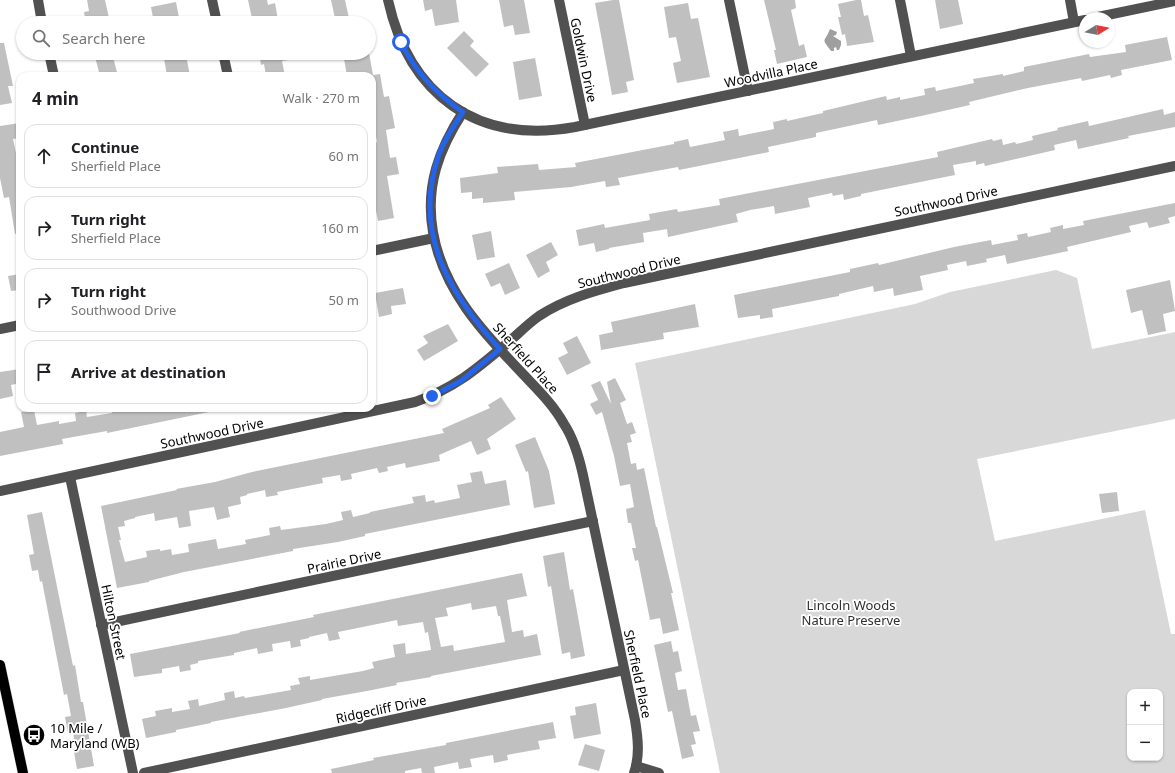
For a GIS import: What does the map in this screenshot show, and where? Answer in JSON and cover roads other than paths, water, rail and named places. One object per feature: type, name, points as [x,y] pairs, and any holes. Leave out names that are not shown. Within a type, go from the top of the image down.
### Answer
[{"type":"main road","points":[[0,666],[23,773]]},
{"type":"street","points":[[38,0],[41,16]]},
{"type":"street","points":[[212,0],[215,16]]},
{"type":"street","points":[[388,0],[397,32],[405,52],[416,70],[434,90],[463,112]]},
{"type":"street","name":"Goldwin Drive","points":[[559,0],[585,125]]},
{"type":"street","points":[[729,0],[748,91]]},
{"type":"street","points":[[900,0],[911,56]]},
{"type":"street","points":[[1070,0],[1074,22]]},
{"type":"street","points":[[1115,13],[1175,1]]},
{"type":"street","name":"Woodvilla Place","points":[[463,112],[478,120],[520,130],[545,131],[585,125],[1079,21]]},
{"type":"street","points":[[51,60],[53,72]]},
{"type":"street","points":[[225,60],[227,72]]},
{"type":"street","name":"Sherfield Place","points":[[463,112],[444,144],[435,169],[431,209],[434,238],[440,259],[454,291],[474,320],[547,399],[565,425],[579,459],[638,737],[635,770]]},
{"type":"street","name":"Southwood Drive","points":[[376,410],[414,402],[461,381],[538,317],[558,305],[582,295],[624,283],[1175,166]]},
{"type":"street","points":[[376,250],[434,238]]},
{"type":"street","points":[[0,329],[16,326]]},
{"type":"street","name":"Southwood Drive","points":[[0,491],[368,412]]},
{"type":"street","name":"Hilton Street","points":[[70,477],[133,773]]},
{"type":"street","name":"Prairie Drive","points":[[101,625],[593,521]]},
{"type":"street","name":"Ridgecliff Drive","points":[[144,773],[624,670]]},
{"type":"street","points":[[635,770],[659,773]]},
{"type":"place","name":"10 Mile / Maryland (WB)","points":[[34,735]]},
{"type":"park label","name":"Lincoln Woods Nature Preserve","points":[[851,612]]}]
